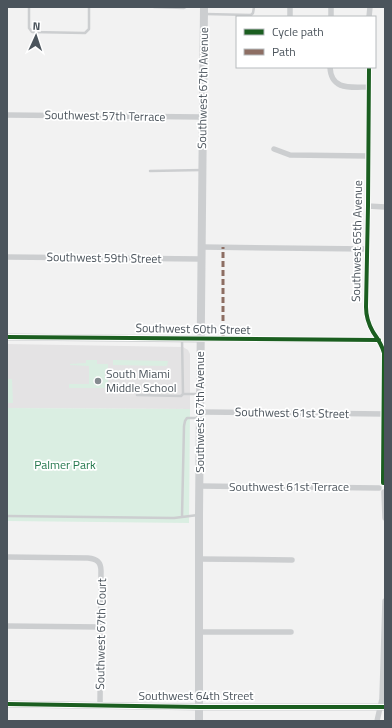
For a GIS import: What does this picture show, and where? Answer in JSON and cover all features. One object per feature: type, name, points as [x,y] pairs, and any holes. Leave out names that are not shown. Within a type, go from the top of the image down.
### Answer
[{"type":"main road","name":"Southwest 67th Avenue","points":[[198,721],[204,11]]},
{"type":"street","points":[[330,68],[332,78],[339,85],[369,86]]},
{"type":"street","name":"Southwest 65th Avenue","points":[[369,68],[366,313],[370,327],[379,340],[385,357],[383,488],[385,518]]},
{"type":"street","name":"Southwest 57th Terrace","points":[[7,115],[202,117]]},
{"type":"street","points":[[274,149],[290,155],[368,156]]},
{"type":"street","points":[[368,206],[385,207]]},
{"type":"street","points":[[202,247],[367,249]]},
{"type":"street","name":"Southwest 59th Street","points":[[7,258],[202,259]]},
{"type":"street","name":"Southwest 60th Street","points":[[7,336],[379,340]]},
{"type":"street","name":"Southwest 61st Street","points":[[200,415],[384,414]]},
{"type":"street","name":"Southwest 61st Terrace","points":[[200,486],[383,488]]},
{"type":"street","name":"Southwest 67th Court","points":[[7,557],[88,558],[99,562],[101,571],[100,706]]},
{"type":"street","points":[[199,559],[292,560]]},
{"type":"street","points":[[377,721],[382,707],[385,601]]},
{"type":"street","points":[[7,626],[101,627]]},
{"type":"street","points":[[199,632],[292,632]]},
{"type":"street","name":"Southwest 64th Street","points":[[7,704],[198,707],[382,707]]},
{"type":"lane","points":[[29,7],[29,28],[32,32],[85,33],[89,29],[89,7]]},
{"type":"lane","points":[[154,7],[186,7]]},
{"type":"lane","points":[[204,11],[251,15],[254,7]]},
{"type":"lane","points":[[150,171],[202,170]]},
{"type":"lane","points":[[182,338],[183,394]]},
{"type":"lane","points":[[138,395],[181,396],[183,394],[200,394]]},
{"type":"lane","points":[[182,517],[184,426],[187,418],[200,415]]},
{"type":"lane","points":[[7,516],[174,518],[199,515]]},
{"type":"shaded area","name":"South Miami Middle School","points":[[7,344],[183,347],[188,350],[190,354],[190,409],[7,408]]},
{"type":"green space","points":[[86,360],[97,360],[97,364],[108,364],[108,373],[105,373],[105,378],[108,378],[108,388],[69,388],[69,384],[89,384],[89,366],[70,365],[86,363]]},
{"type":"green space","points":[[113,360],[168,361],[167,366],[113,365]]},
{"type":"green space","points":[[7,379],[12,379],[13,403],[7,403]]},
{"type":"green space","name":"Palmer Park","points":[[7,408],[190,409],[189,523],[7,521]]},
{"type":"marked path","points":[[223,247],[223,339]]},
{"type":"cycle path","points":[[369,68],[366,307],[369,323],[384,353],[383,483],[385,483]]},
{"type":"cycle path","points":[[7,337],[379,340]]},
{"type":"cycle path","points":[[7,704],[199,707],[385,707]]},
{"type":"place","name":"South Miami Middle School","points":[[98,381]]}]
